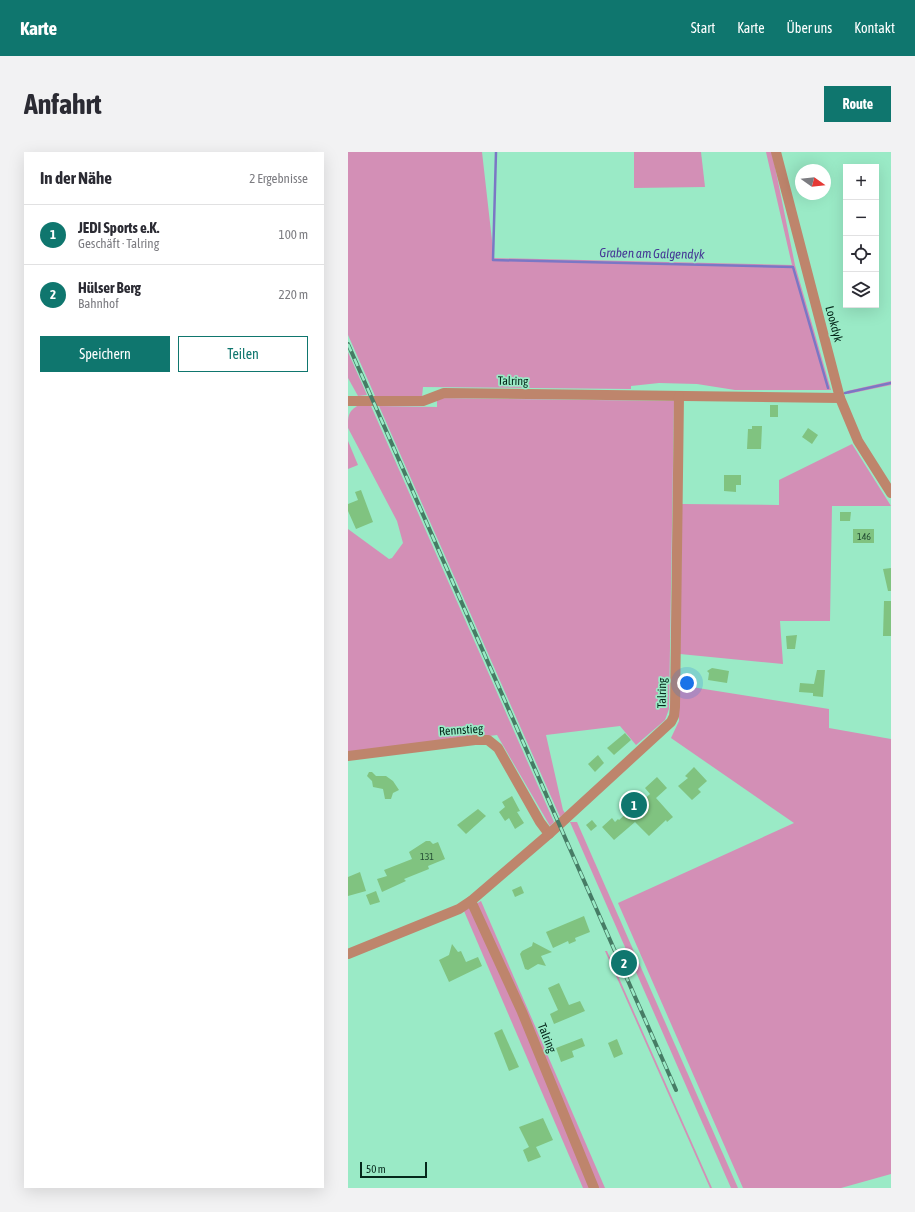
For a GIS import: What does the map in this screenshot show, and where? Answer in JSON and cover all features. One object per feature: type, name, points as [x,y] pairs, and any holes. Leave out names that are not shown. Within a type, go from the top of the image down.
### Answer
[{"type":"street","name":"Lookdyk","points":[[776,152],[840,398],[858,441],[891,493]]},
{"type":"street","name":"Talring","points":[[348,401],[423,401],[444,393],[840,398]]},
{"type":"street","name":"Talring","points":[[348,954],[459,909],[471,901],[550,834],[660,733],[674,716],[679,396]]},
{"type":"street","name":"Rennstieg","points":[[348,756],[475,740],[488,740],[498,748],[540,822],[550,834]]},
{"type":"street","name":"Talring","points":[[471,901],[522,1012],[594,1188]]},
{"type":"shaded area","points":[[348,152],[482,152],[494,258],[792,265],[766,152],[772,152],[795,265],[831,390],[735,390],[697,384],[659,383],[631,386],[631,389],[423,387],[422,397],[375,396],[348,335]]},
{"type":"shaded area","points":[[634,152],[701,152],[705,187],[634,188]]},
{"type":"shaded area","points":[[348,352],[367,395],[358,396],[348,378]]},
{"type":"shaded area","points":[[891,381],[891,385],[848,394],[847,391]]},
{"type":"shaded area","points":[[437,398],[674,401],[669,709],[665,720],[636,745],[620,726],[546,735],[563,810],[565,813],[560,817],[379,406],[437,407]]},
{"type":"shaded area","points":[[359,405],[371,406],[554,822],[550,826],[497,735],[348,753],[348,529],[389,559],[392,558],[403,543],[397,521],[348,428],[349,414]]},
{"type":"shaded area","points":[[348,441],[358,465],[348,469]]},
{"type":"shaded area","points":[[852,444],[891,506],[832,506],[830,621],[780,621],[783,664],[680,654],[682,504],[779,505],[779,480]]},
{"type":"shaded area","points":[[679,685],[829,709],[829,728],[891,739],[891,1174],[841,1188],[743,1188],[618,903],[794,823],[671,738],[679,721]]},
{"type":"shaded area","points":[[570,822],[577,822],[738,1188],[731,1188]]},
{"type":"shaded area","points":[[481,901],[605,1188],[583,1188],[464,911]]},
{"type":"shaded area","points":[[605,951],[607,951],[712,1188],[710,1188]]},
{"type":"building","points":[[770,405],[778,405],[778,417],[770,417]]},
{"type":"building","points":[[752,426],[762,426],[761,449],[747,449],[748,429],[752,429]]},
{"type":"building","points":[[808,428],[818,435],[812,444],[802,437]]},
{"type":"building","points":[[724,475],[741,475],[741,485],[736,485],[736,492],[724,491]]},
{"type":"building","points":[[361,490],[373,522],[356,529],[348,511],[348,504],[358,500],[355,492]]},
{"type":"building","points":[[840,512],[851,512],[850,521],[840,521]]},
{"type":"building","points":[[853,529],[874,529],[874,543],[853,543]]},
{"type":"building","points":[[891,568],[891,591],[888,591],[883,569]]},
{"type":"building","points":[[884,601],[891,601],[891,636],[883,636]]},
{"type":"building","points":[[797,635],[795,649],[787,649],[786,636]]},
{"type":"building","points":[[712,668],[729,671],[727,683],[708,680],[709,673],[707,671]]},
{"type":"building","points":[[817,670],[825,670],[823,697],[813,696],[813,693],[799,692],[800,683],[814,684]]},
{"type":"building","points":[[625,733],[631,740],[614,755],[607,748]]},
{"type":"building","points":[[598,755],[604,763],[595,772],[588,764]]},
{"type":"building","points":[[694,767],[707,781],[698,789],[701,792],[692,800],[678,786],[688,778],[685,776]]},
{"type":"building","points":[[369,772],[372,772],[376,776],[386,776],[393,781],[399,790],[393,793],[391,799],[385,799],[383,789],[373,787],[372,781],[367,776]]},
{"type":"building","points":[[657,777],[667,788],[656,798],[673,817],[667,822],[666,820],[649,836],[635,822],[614,840],[602,827],[612,818],[615,822],[618,819],[619,820],[629,811],[619,801],[628,803],[635,797],[640,803],[650,794],[645,788]]},
{"type":"building","points":[[512,796],[520,811],[517,812],[524,823],[515,829],[509,818],[505,821],[499,812],[505,807],[502,802]]},
{"type":"building","points":[[478,809],[486,816],[466,834],[457,825]]},
{"type":"building","points":[[592,820],[597,826],[591,831],[586,825]]},
{"type":"building","points":[[426,841],[430,841],[433,844],[438,842],[445,859],[428,866],[429,869],[404,879],[406,881],[382,892],[377,879],[387,876],[384,870],[412,859],[409,852]]},
{"type":"building","points":[[360,872],[366,891],[348,896],[348,877]]},
{"type":"building","points":[[521,886],[524,893],[515,897],[512,890]]},
{"type":"building","points":[[376,891],[380,902],[370,905],[366,895]]},
{"type":"building","points":[[584,916],[590,932],[575,938],[576,941],[569,944],[568,941],[553,948],[546,932]]},
{"type":"building","points":[[533,942],[552,952],[541,956],[546,966],[538,964],[528,970],[525,969],[520,954],[522,951],[532,946]]},
{"type":"building","points":[[452,944],[458,952],[461,951],[466,962],[478,957],[482,966],[449,982],[439,960],[449,955]]},
{"type":"building","points":[[559,983],[569,1005],[580,1001],[585,1011],[554,1024],[550,1014],[558,1010],[548,988]]},
{"type":"building","points":[[502,1029],[519,1067],[509,1071],[494,1033]]},
{"type":"building","points":[[582,1038],[585,1046],[572,1051],[574,1057],[561,1062],[556,1048]]},
{"type":"building","points":[[617,1039],[623,1054],[614,1058],[608,1043]]},
{"type":"building","points":[[543,1118],[553,1140],[536,1147],[541,1157],[528,1162],[523,1150],[529,1147],[519,1127]]},
{"type":"waterway","name":"Graben am Galgendyk","points":[[496,152],[493,260],[793,267],[828,388]]},
{"type":"waterway","name":"Graben am Galgendyk","points":[[845,393],[891,383]]},
{"type":"railway","points":[[348,344],[676,1090]]},
{"type":"place","name":"JEDI Sports e.K.","points":[[634,805]]},
{"type":"place","name":"Hülser Berg","points":[[624,963]]}]
